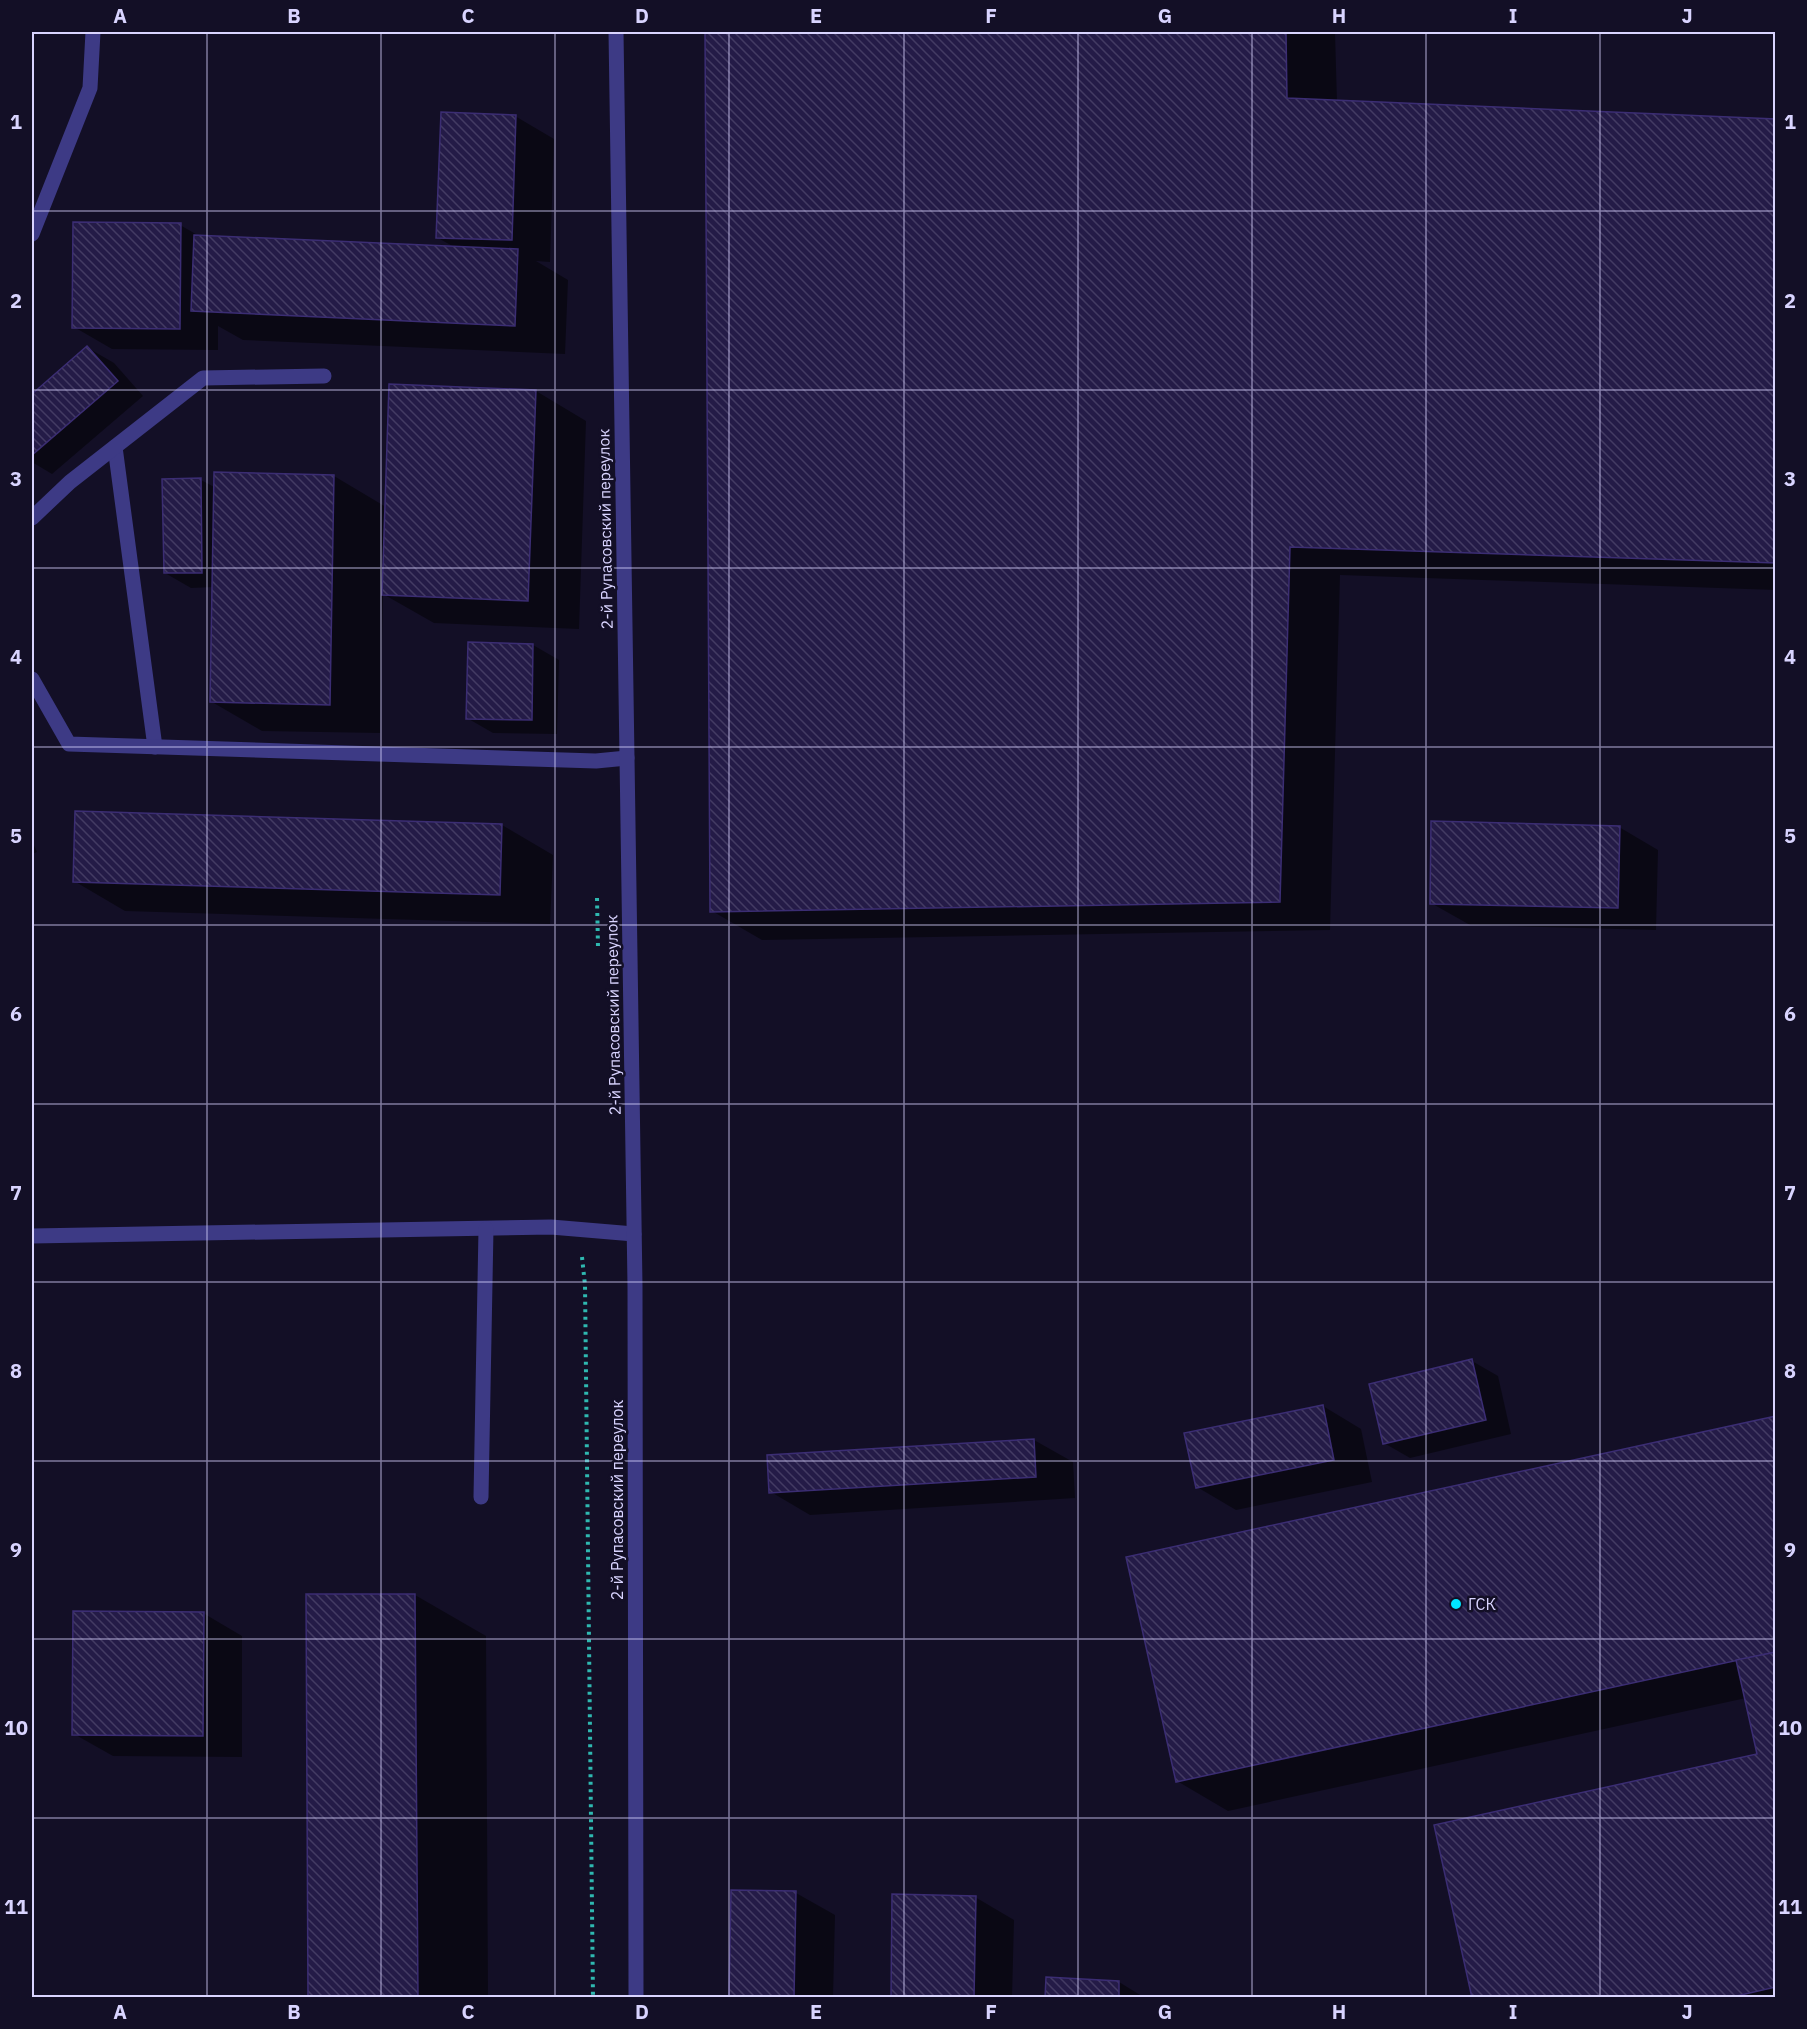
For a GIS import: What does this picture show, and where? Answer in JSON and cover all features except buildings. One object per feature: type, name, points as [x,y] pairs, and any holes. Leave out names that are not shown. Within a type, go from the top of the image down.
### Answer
[{"type":"street","points":[[32,234],[90,88],[93,32]]},
{"type":"street","name":"2-й Рупасовский переулок","points":[[616,32],[634,1234],[636,1998]]},
{"type":"street","points":[[32,518],[70,482],[202,378],[324,376]]},
{"type":"street","points":[[115,447],[155,747]]},
{"type":"street","points":[[32,679],[69,744],[596,761],[627,758]]},
{"type":"street","points":[[32,1236],[551,1227],[634,1234]]},
{"type":"street","points":[[481,1497],[486,1228]]},
{"type":"path","points":[[597,897],[599,953]]},
{"type":"path","points":[[580,1229],[585,1285],[593,1998]]},
{"type":"place","name":"ГСК","points":[[1456,1604]]}]
